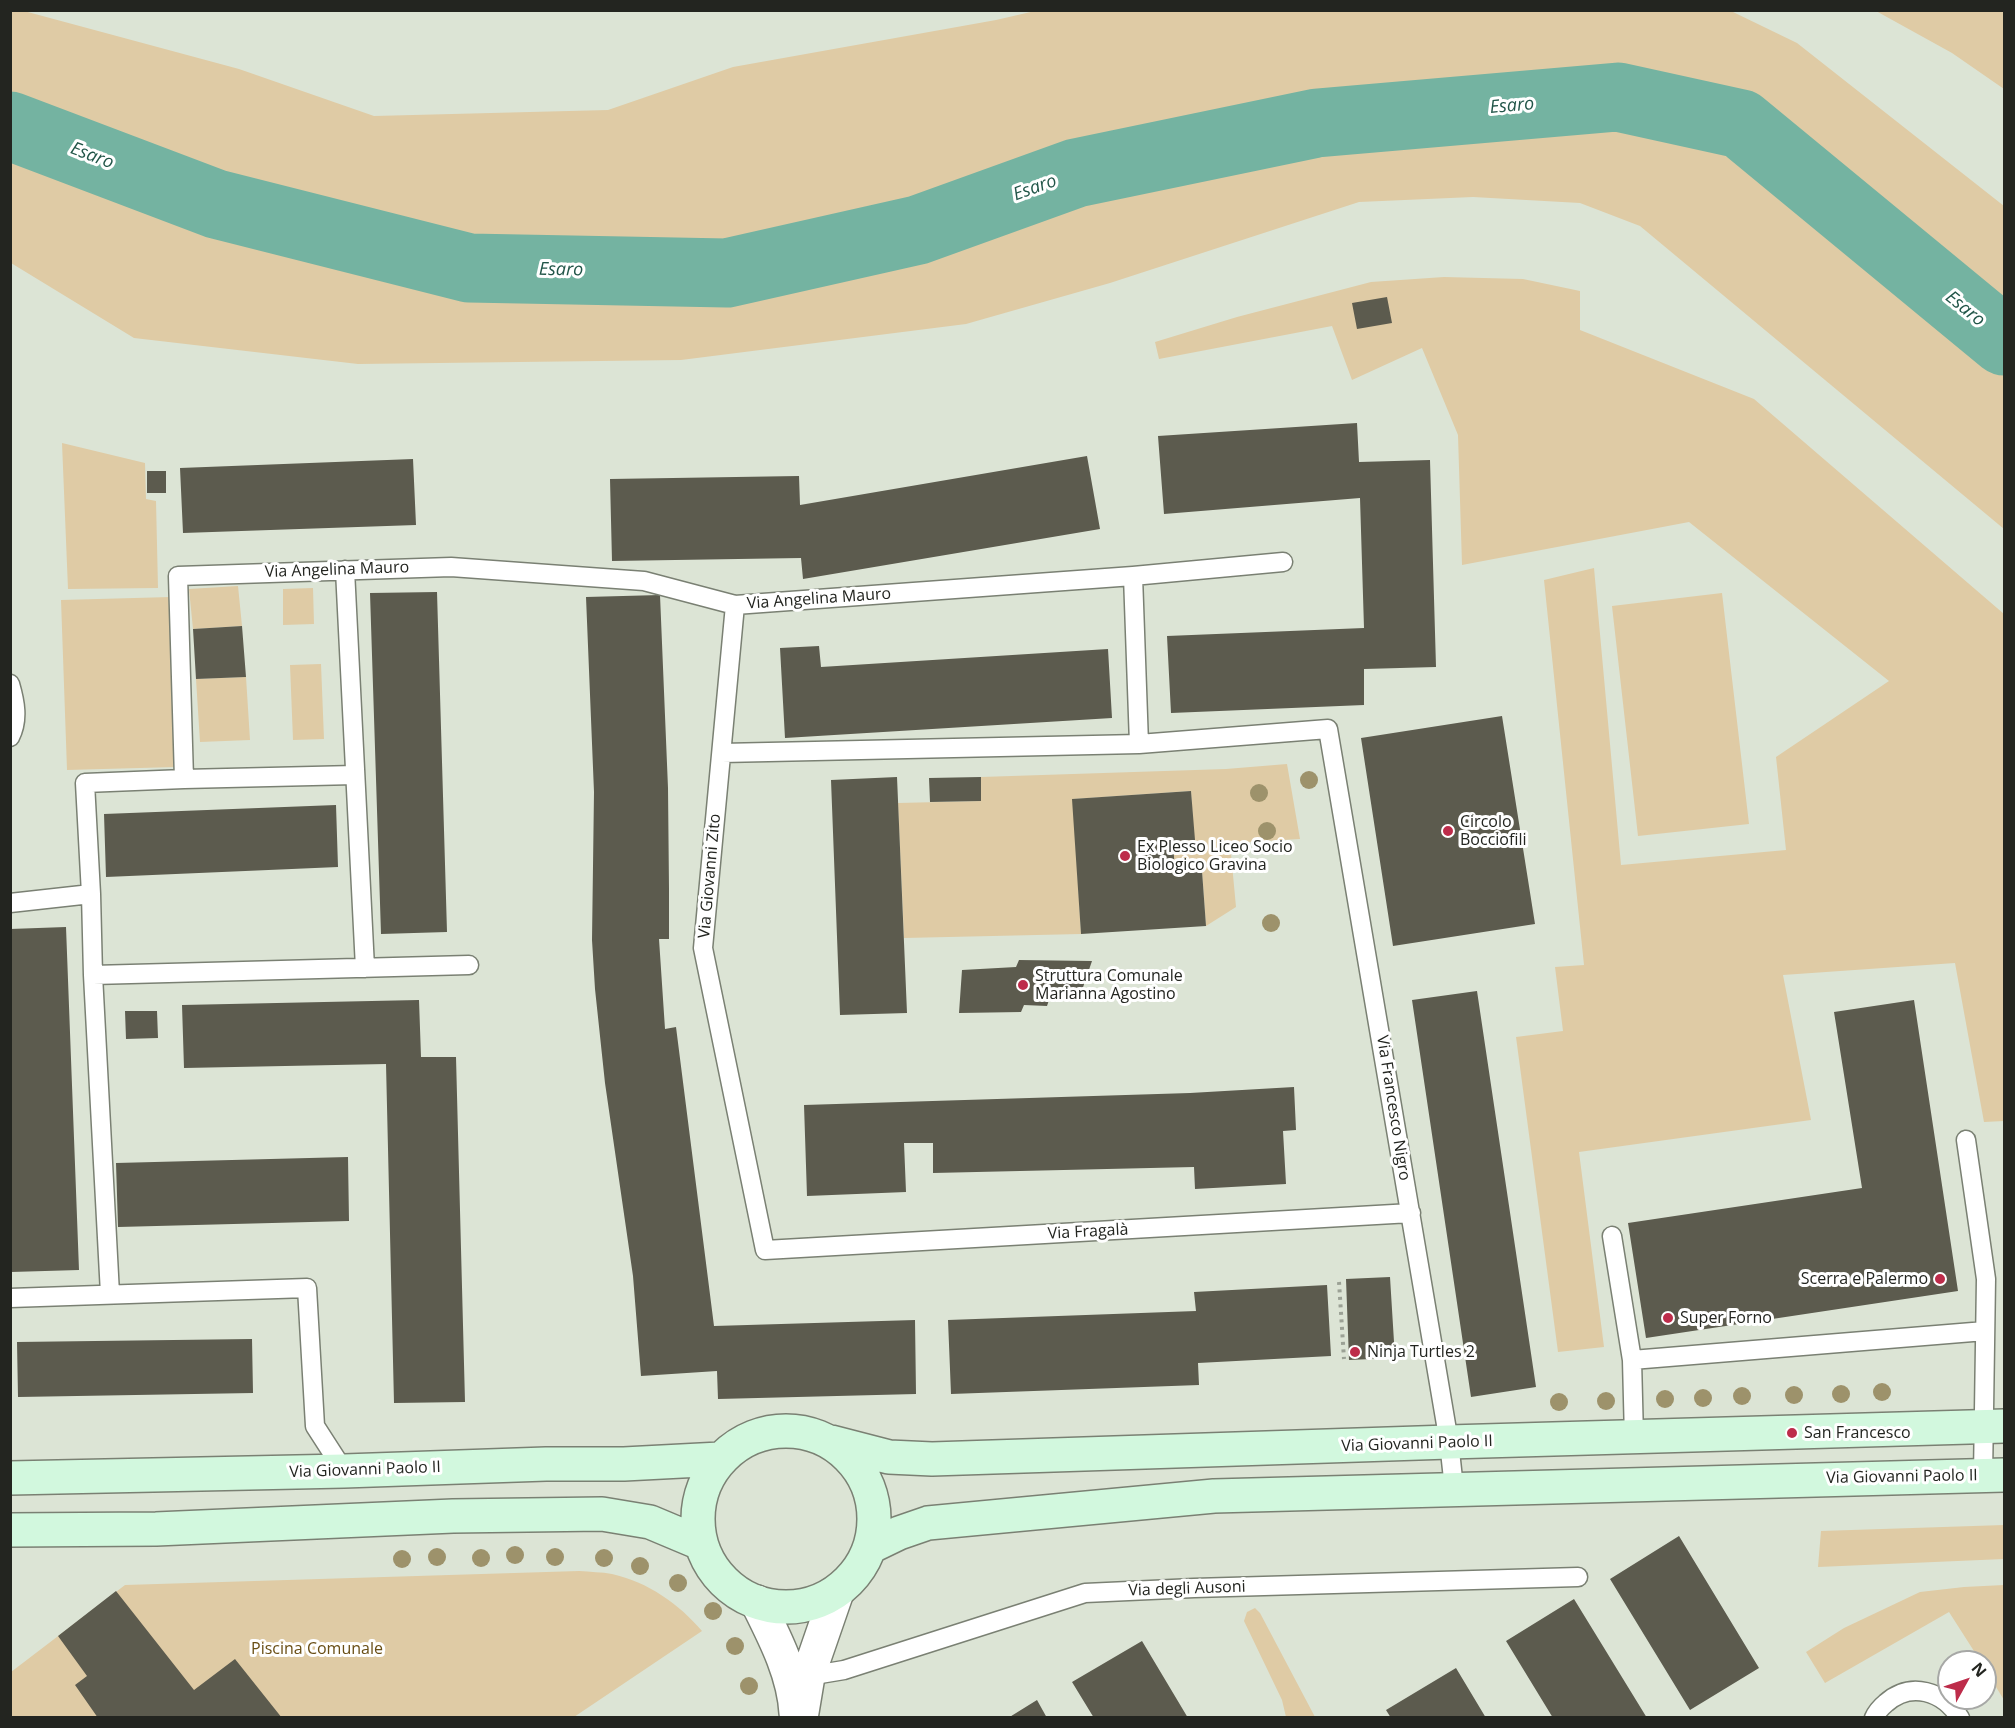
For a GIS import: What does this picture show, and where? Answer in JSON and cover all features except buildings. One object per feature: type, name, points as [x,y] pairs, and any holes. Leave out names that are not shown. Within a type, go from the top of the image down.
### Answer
[{"type":"street","name":"Via Giovanni Paolo II","points":[[831,1442],[889,1457],[932,1460],[1449,1442],[1994,1427]]},
{"type":"street","points":[[772,1431],[803,1431],[831,1442],[854,1461],[869,1488],[874,1518],[870,1547],[857,1574],[837,1592],[812,1604],[784,1608],[756,1602],[732,1590],[713,1569],[700,1543],[697,1514],[704,1484],[720,1459],[743,1440],[772,1431]]},
{"type":"street","name":"Via Giovanni Paolo II","points":[[10,1478],[624,1464],[720,1459]]},
{"type":"street","name":"Via Giovanni Paolo II","points":[[870,1547],[899,1533],[928,1523],[1214,1496],[1994,1475]]},
{"type":"street","points":[[10,1530],[156,1529],[442,1516],[602,1514],[650,1522],[700,1543]]},
{"type":"street","points":[[801,1718],[808,1676],[837,1592]]},
{"type":"street","points":[[756,1602],[777,1643],[795,1699],[796,1718]]},
{"type":"lane","name":"Via Angelina Mauro","points":[[184,779],[178,576],[451,567],[644,581],[735,605],[1133,576],[1283,562]]},
{"type":"lane","points":[[345,570],[365,968]]},
{"type":"lane","points":[[722,753],[1139,744],[1133,576]]},
{"type":"lane","name":"Via Giovanni Zito","points":[[735,605],[703,948],[765,1250]]},
{"type":"lane","points":[[10,684],[16,707],[13,731],[10,736]]},
{"type":"lane","name":"Via Francesco Nigro","points":[[1139,744],[1328,729],[1449,1442],[1454,1488]]},
{"type":"lane","points":[[111,1294],[85,783],[355,775]]},
{"type":"lane","points":[[10,903],[91,894]]},
{"type":"lane","points":[[93,975],[469,965]]},
{"type":"lane","points":[[1966,1140],[1986,1279],[1985,1331],[1994,1427],[1994,1475]]},
{"type":"lane","name":"Via Fragalà","points":[[765,1250],[1411,1214]]},
{"type":"lane","points":[[1612,1236],[1632,1360],[1634,1438]]},
{"type":"lane","points":[[10,1298],[307,1287],[315,1426],[344,1471]]},
{"type":"lane","points":[[1632,1360],[1985,1331]]},
{"type":"lane","name":"Via degli Ausoni","points":[[808,1676],[844,1670],[1085,1593],[1578,1577]]},
{"type":"lane","points":[[1874,1718],[1877,1711],[1896,1695],[1918,1690],[1930,1692],[1945,1700],[1960,1718]]},
{"type":"path","points":[[1339,1282],[1344,1359]]},
{"type":"green space","points":[[10,11],[24,11],[239,69],[374,116],[608,110],[733,67],[1035,11],[1731,11],[1797,43],[2004,206],[2004,529],[1640,226],[1580,203],[1473,197],[1359,202],[1110,283],[966,324],[681,360],[358,364],[134,338],[11,263]]},
{"type":"green space","points":[[1876,11],[2004,11],[2004,89],[1952,53]]},
{"type":"green space","points":[[1444,277],[1523,279],[1580,291],[1580,330],[1754,399],[2004,614],[2004,1121],[1984,1122],[1955,963],[1783,975],[1811,1120],[1579,1152],[1604,1347],[1558,1352],[1516,1037],[1563,1031],[1555,967],[1584,965],[1544,580],[1594,568],[1621,865],[1786,850],[1776,757],[1889,681],[1689,522],[1462,565],[1458,435],[1422,348],[1352,380],[1332,326],[1159,359],[1155,342],[1237,317],[1371,282]]},
{"type":"green space","points":[[62,443],[145,463],[146,499],[156,501],[158,588],[68,589]]},
{"type":"green space","points":[[238,586],[242,626],[193,629],[189,589]]},
{"type":"green space","points":[[313,588],[314,624],[283,625],[283,589]]},
{"type":"green space","points":[[1722,593],[1749,824],[1638,836],[1612,606]]},
{"type":"green space","points":[[171,597],[176,767],[67,770],[61,600]]},
{"type":"green space","points":[[321,664],[324,739],[293,740],[290,665]]},
{"type":"green space","points":[[246,677],[250,740],[200,742],[196,679]]},
{"type":"green space","points":[[1287,764],[1300,839],[1230,843],[1236,907],[1206,926],[1202,871],[1175,873],[1173,841],[1194,840],[1191,791],[1073,799],[1081,934],[904,938],[898,803],[981,801],[981,777],[1226,769]]},
{"type":"green space","points":[[2004,1525],[2004,1559],[1818,1567],[1821,1531]]},
{"type":"green space","name":"Piscina Comunale","points":[[579,1571],[612,1574],[638,1582],[673,1603],[702,1631],[574,1717],[11,1718],[11,1672],[125,1585]]},
{"type":"green space","points":[[2004,1585],[2004,1700],[1997,1689],[1997,1650],[1973,1650],[1949,1612],[1825,1683],[1806,1652],[1844,1628],[1920,1592]]},
{"type":"green space","points":[[1255,1608],[1260,1613],[1315,1717],[1286,1717],[1282,1700],[1244,1621],[1247,1612]]},
{"type":"waterway","name":"Esaro","points":[[10,126],[216,204],[469,268],[727,273],[918,230],[1076,173],[1317,123],[1618,97],[1741,124],[2004,341]]},
{"type":"place","name":"Circolo Bocciofili","points":[[1448,831]]},
{"type":"place","name":"Ex Plesso Liceo Socio Biologico Gravina","points":[[1125,856]]},
{"type":"place","name":"Struttura Comunale Marianna Agostino","points":[[1023,985]]},
{"type":"place","name":"Scerra e Palermo","points":[[1940,1279]]},
{"type":"place","name":"Super Forno","points":[[1668,1318]]},
{"type":"place","name":"Ninja Turtles 2","points":[[1355,1352]]},
{"type":"place","name":"San Francesco","points":[[1792,1433]]}]
